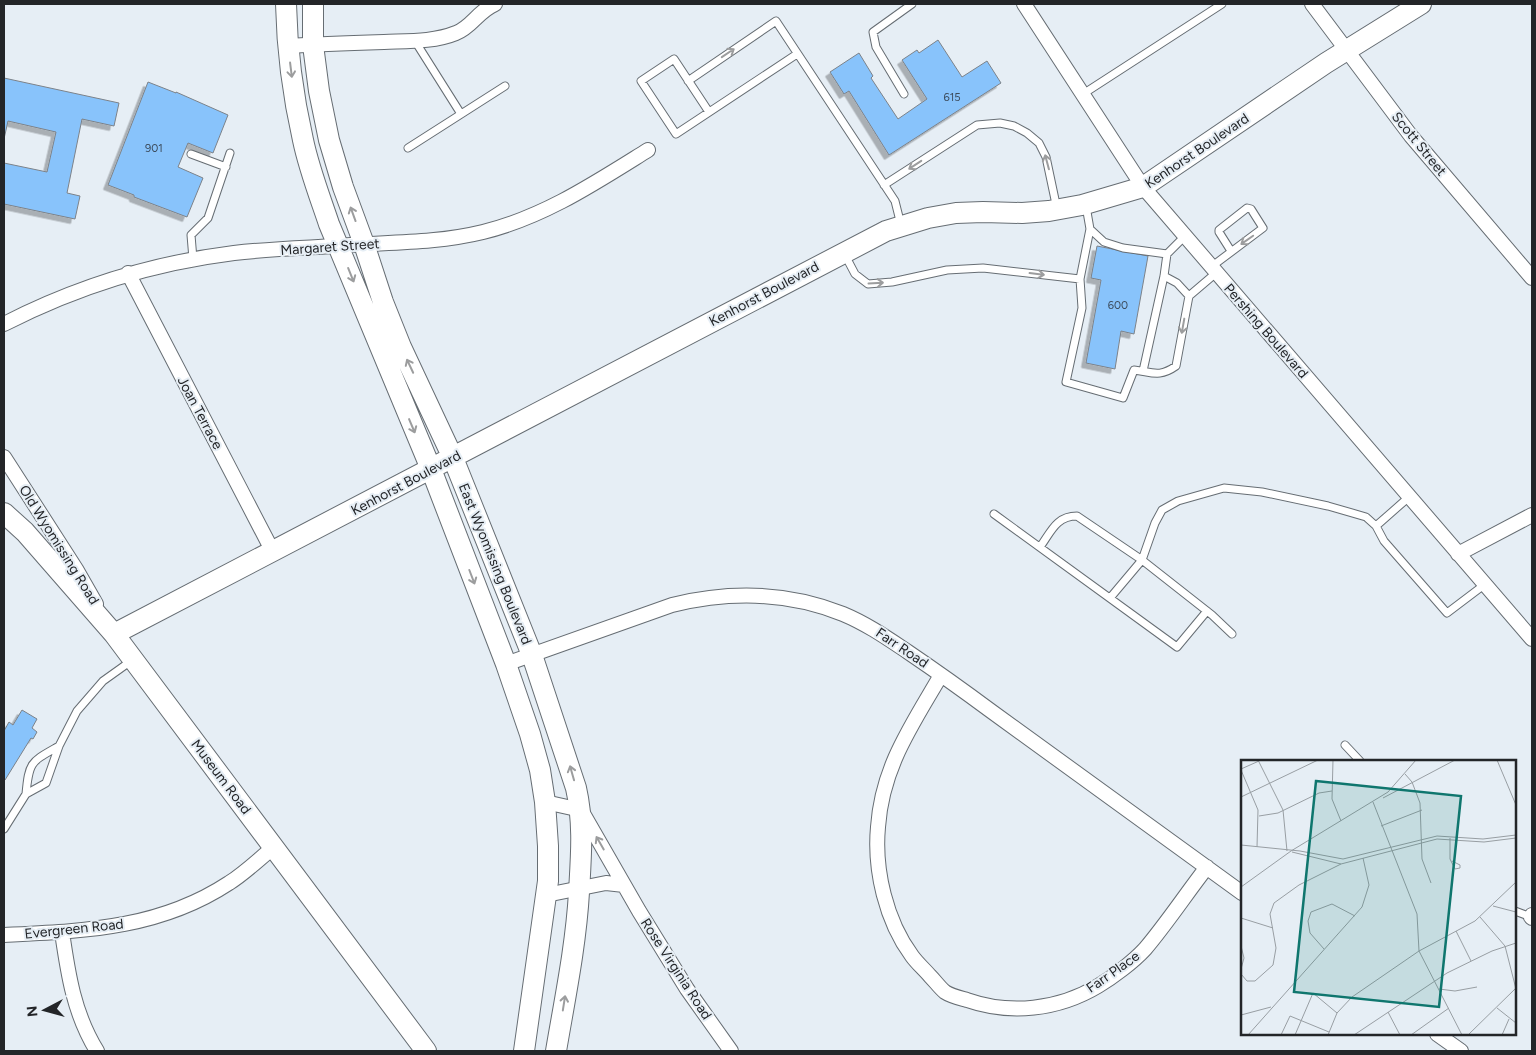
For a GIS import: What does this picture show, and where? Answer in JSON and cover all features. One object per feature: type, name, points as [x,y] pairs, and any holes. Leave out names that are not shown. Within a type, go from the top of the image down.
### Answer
[{"type":"street","name":"East Wyomissing Boulevard","points":[[286,4],[288,46],[294,99],[303,141],[329,224],[431,469],[506,664],[540,770],[545,802],[548,881],[524,1051]]},
{"type":"street","name":"East Wyomissing Boulevard","points":[[313,4],[314,45],[319,91],[329,140],[343,186],[383,302],[453,458],[532,655],[568,761],[581,810],[578,908],[556,1051]]},
{"type":"street","points":[[288,46],[415,41],[446,37],[468,26],[479,10],[495,4]]},
{"type":"street","name":"Pershing Boulevard","points":[[1024,4],[1143,187],[1532,639]]},
{"type":"street","name":"Scott Street","points":[[1312,4],[1411,136],[1532,278]]},
{"type":"street","name":"Kenhorst Boulevard","points":[[114,634],[886,231],[928,218],[956,213],[1022,213],[1057,209],[1086,204],[1143,187],[1412,7]]},
{"type":"street","name":"Margaret Street","points":[[4,324],[63,296],[128,274],[193,259],[234,253],[364,244],[425,242],[482,232],[508,225],[558,204],[603,179],[648,150]]},
{"type":"street","name":"Joan Terrace","points":[[128,274],[273,552]]},
{"type":"street","name":"Old Wyomissing Road","points":[[4,457],[76,569],[114,634]]},
{"type":"street","name":"Museum Road","points":[[4,513],[25,532],[114,634],[426,1051]]},
{"type":"street","points":[[1458,554],[1532,515]]},
{"type":"street","name":"Farr Road","points":[[506,664],[672,605],[707,598],[737,595],[765,596],[805,602],[842,614],[870,626],[941,675],[1241,892]]},
{"type":"street","name":"Farr Place","points":[[941,675],[892,762],[880,806],[877,849],[882,889],[897,929],[913,957],[946,993],[984,1006],[1016,1009],[1053,1004],[1097,987],[1120,971],[1144,950],[1207,868]]},
{"type":"street","points":[[545,802],[581,810]]},
{"type":"street","name":"Rose Virginia Road","points":[[581,810],[687,990],[731,1051]]},
{"type":"street","name":"Evergreen Road","points":[[4,935],[102,929],[149,919],[186,906],[230,883],[274,847]]},
{"type":"street","points":[[546,895],[606,882],[624,885]]},
{"type":"street","points":[[62,932],[75,1004],[84,1028],[97,1051]]},
{"type":"street","points":[[1438,1035],[1461,1051]]},
{"type":"lane","points":[[904,94],[876,47],[874,32],[912,4]]},
{"type":"lane","points":[[1082,94],[1222,4]]},
{"type":"lane","points":[[688,81],[776,21],[895,201],[901,226]]},
{"type":"lane","points":[[415,41],[461,114]]},
{"type":"lane","points":[[709,112],[674,59],[641,81],[676,134],[797,54]]},
{"type":"lane","points":[[408,148],[505,86]]},
{"type":"lane","points":[[884,186],[977,125],[1000,123],[1014,126],[1027,133],[1039,143],[1046,157],[1057,209]]},
{"type":"lane","points":[[193,259],[191,235],[208,218],[230,153]]},
{"type":"lane","points":[[191,154],[226,167]]},
{"type":"lane","points":[[1086,204],[1090,229],[1080,278],[1082,308],[1066,382],[1123,398],[1134,370],[1161,374],[1176,366],[1189,296],[1231,252],[1264,228],[1251,210],[1247,208],[1221,228],[1219,232],[1231,252]]},
{"type":"lane","points":[[1090,229],[1104,242],[1124,248],[1167,254]]},
{"type":"lane","points":[[1143,371],[1167,254],[1185,236]]},
{"type":"lane","points":[[844,252],[855,274],[868,284],[892,282],[946,270],[983,268],[1080,278]]},
{"type":"lane","points":[[1164,276],[1177,282],[1189,296]]},
{"type":"lane","points":[[1110,598],[1142,560],[1154,523],[1162,510],[1178,501],[1224,488],[1262,492],[1328,506],[1366,517],[1376,526],[1384,540],[1447,613],[1484,584]]},
{"type":"lane","points":[[1376,526],[1409,497]]},
{"type":"lane","points":[[994,514],[1177,647],[1207,612]]},
{"type":"lane","points":[[1040,547],[1059,521],[1067,516],[1077,516],[1142,560],[1232,634]]},
{"type":"lane","points":[[26,794],[46,783],[59,746],[77,710],[104,681],[133,659]]},
{"type":"lane","points":[[1345,744],[1359,760]]},
{"type":"lane","points":[[4,829],[26,794],[28,771],[38,758],[59,746]]},
{"type":"lane","points":[[1516,911],[1532,916]]},
{"type":"building","points":[[938,40],[962,77],[987,61],[1001,83],[889,155],[849,91],[844,94],[830,72],[859,53],[873,76],[871,78],[898,119],[927,99],[902,60],[917,50],[919,53]]},
{"type":"building","points":[[4,78],[119,103],[114,126],[82,119],[67,193],[80,196],[75,219],[4,204],[4,163],[47,172],[56,132],[8,121],[4,139]]},
{"type":"building","points":[[148,82],[228,115],[213,153],[188,143],[178,167],[203,178],[187,217],[108,185]]},
{"type":"building","points":[[1097,246],[1148,256],[1134,334],[1121,331],[1115,369],[1086,363],[1101,280],[1091,278]]},
{"type":"building","points":[[22,710],[37,719],[32,728],[37,732],[33,739],[31,738],[5,780],[4,731],[9,722],[13,725]]}]
